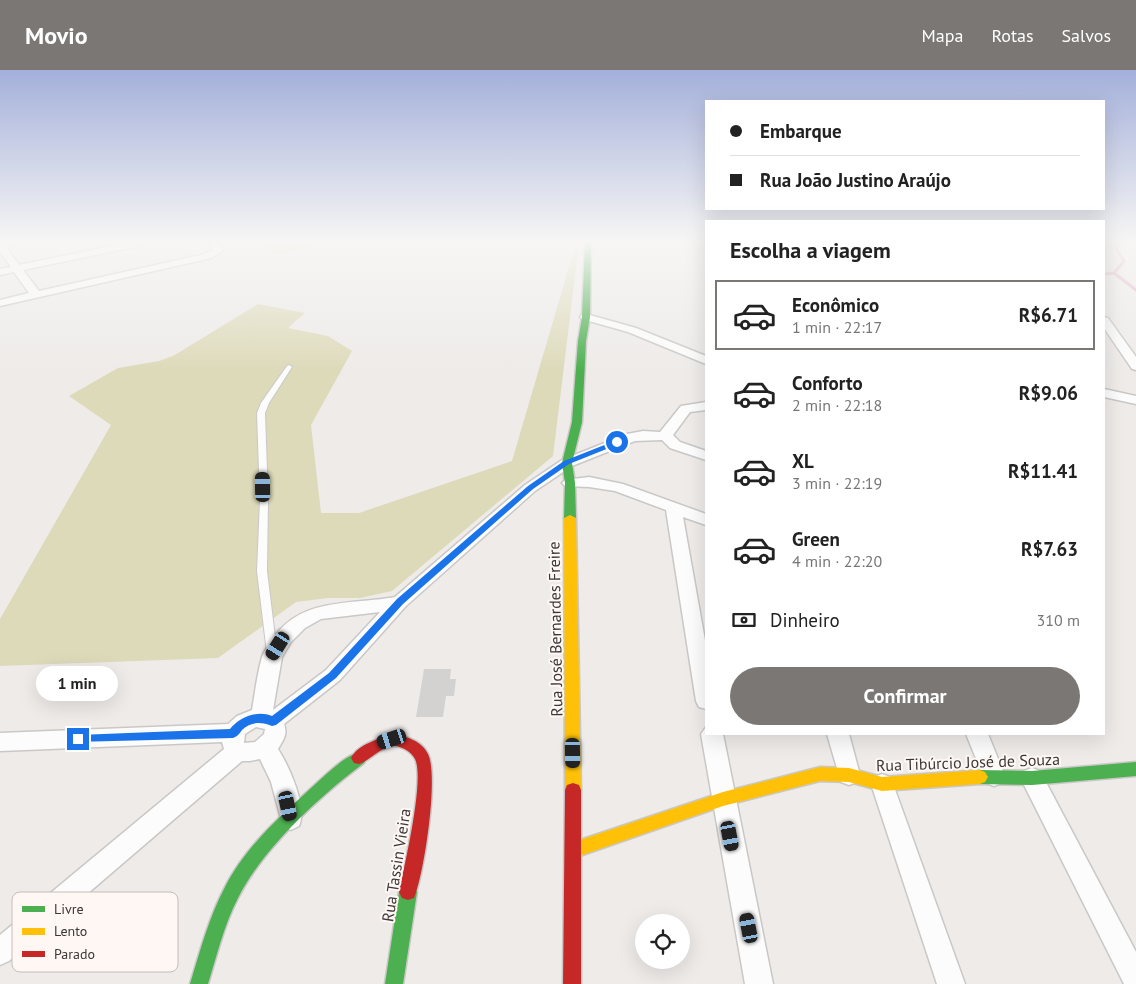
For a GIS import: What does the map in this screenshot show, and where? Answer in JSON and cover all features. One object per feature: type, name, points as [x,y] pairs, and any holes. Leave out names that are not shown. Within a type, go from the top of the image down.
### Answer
[{"type":"street","points":[[29,286],[36,295]]},
{"type":"street","points":[[0,303],[77,286]]},
{"type":"street","points":[[567,462],[577,422],[587,286]]},
{"type":"street","points":[[586,317],[632,330],[705,360]]},
{"type":"street","points":[[1105,321],[1136,366]]},
{"type":"street","points":[[1105,393],[1136,400]]},
{"type":"street","points":[[668,439],[667,432],[682,413],[699,406]]},
{"type":"street","points":[[67,892],[235,742],[246,721],[267,720],[333,675],[400,602],[530,488],[567,462],[632,437],[642,435],[668,439],[705,456]]},
{"type":"street","name":"Rua José Bernardes Freire","points":[[567,462],[570,483],[574,850],[572,984]]},
{"type":"street","points":[[570,483],[604,484],[618,487],[705,520]]},
{"type":"street","points":[[672,507],[705,695]]},
{"type":"street","points":[[0,742],[235,742],[248,753],[265,748],[275,736],[276,730],[267,720],[272,656],[284,637],[298,623],[317,614],[400,602]]},
{"type":"street","points":[[712,735],[759,984]]},
{"type":"street","points":[[838,735],[849,775]]},
{"type":"street","points":[[977,735],[994,776]]},
{"type":"street","name":"Rua Tassin Vieira","points":[[291,819],[355,760],[376,744],[392,739],[419,751],[426,766],[426,780],[394,984]]},
{"type":"street","points":[[199,984],[215,932],[238,881],[260,851],[291,819],[283,779],[277,763],[265,748]]},
{"type":"street","name":"Rua Tibúrcio José de Souza","points":[[574,850],[723,799],[820,774],[849,775],[882,784],[994,776],[1032,778],[1136,769]]},
{"type":"street","points":[[1032,778],[1136,980]]},
{"type":"street","points":[[882,784],[952,984]]},
{"type":"street","points":[[0,952],[12,941]]},
{"type":"lane","points":[[272,656],[262,570],[264,500],[261,413],[265,403],[289,367]]},
{"type":"shaded area","points":[[563,286],[574,286],[553,456],[392,591],[360,598],[328,598],[296,602],[218,658],[0,666],[0,619],[111,425],[69,396],[118,368],[159,361],[173,356],[258,304],[305,313],[288,328],[328,336],[352,351],[311,425],[321,513],[359,513],[512,461]]},
{"type":"building","points":[[424,669],[451,669],[450,679],[456,679],[454,696],[446,696],[443,717],[416,717]]},
{"type":"waterway","points":[[1130,286],[1136,290]]},
{"type":"traffic: fast","points":[[570,518],[570,483],[567,463],[577,422],[587,286]]},
{"type":"traffic: fast","points":[[199,984],[220,917],[238,880],[262,849],[294,814],[359,758]]},
{"type":"traffic: fast","points":[[980,777],[1032,778],[1136,769]]},
{"type":"traffic: fast","points":[[394,984],[408,892]]},
{"type":"traffic: slow","points":[[570,518],[573,790]]},
{"type":"traffic: slow","points":[[574,850],[723,799],[820,774],[849,775],[882,784],[980,777]]},
{"type":"traffic: jam","points":[[359,758],[376,746],[393,740],[409,745],[422,757],[425,783],[408,892]]},
{"type":"traffic: jam","points":[[572,984],[573,790]]},
{"type":"route","points":[[78,739],[233,734],[240,725],[254,718],[267,719],[272,722],[333,675],[400,602],[530,488],[567,462],[617,442]]}]
